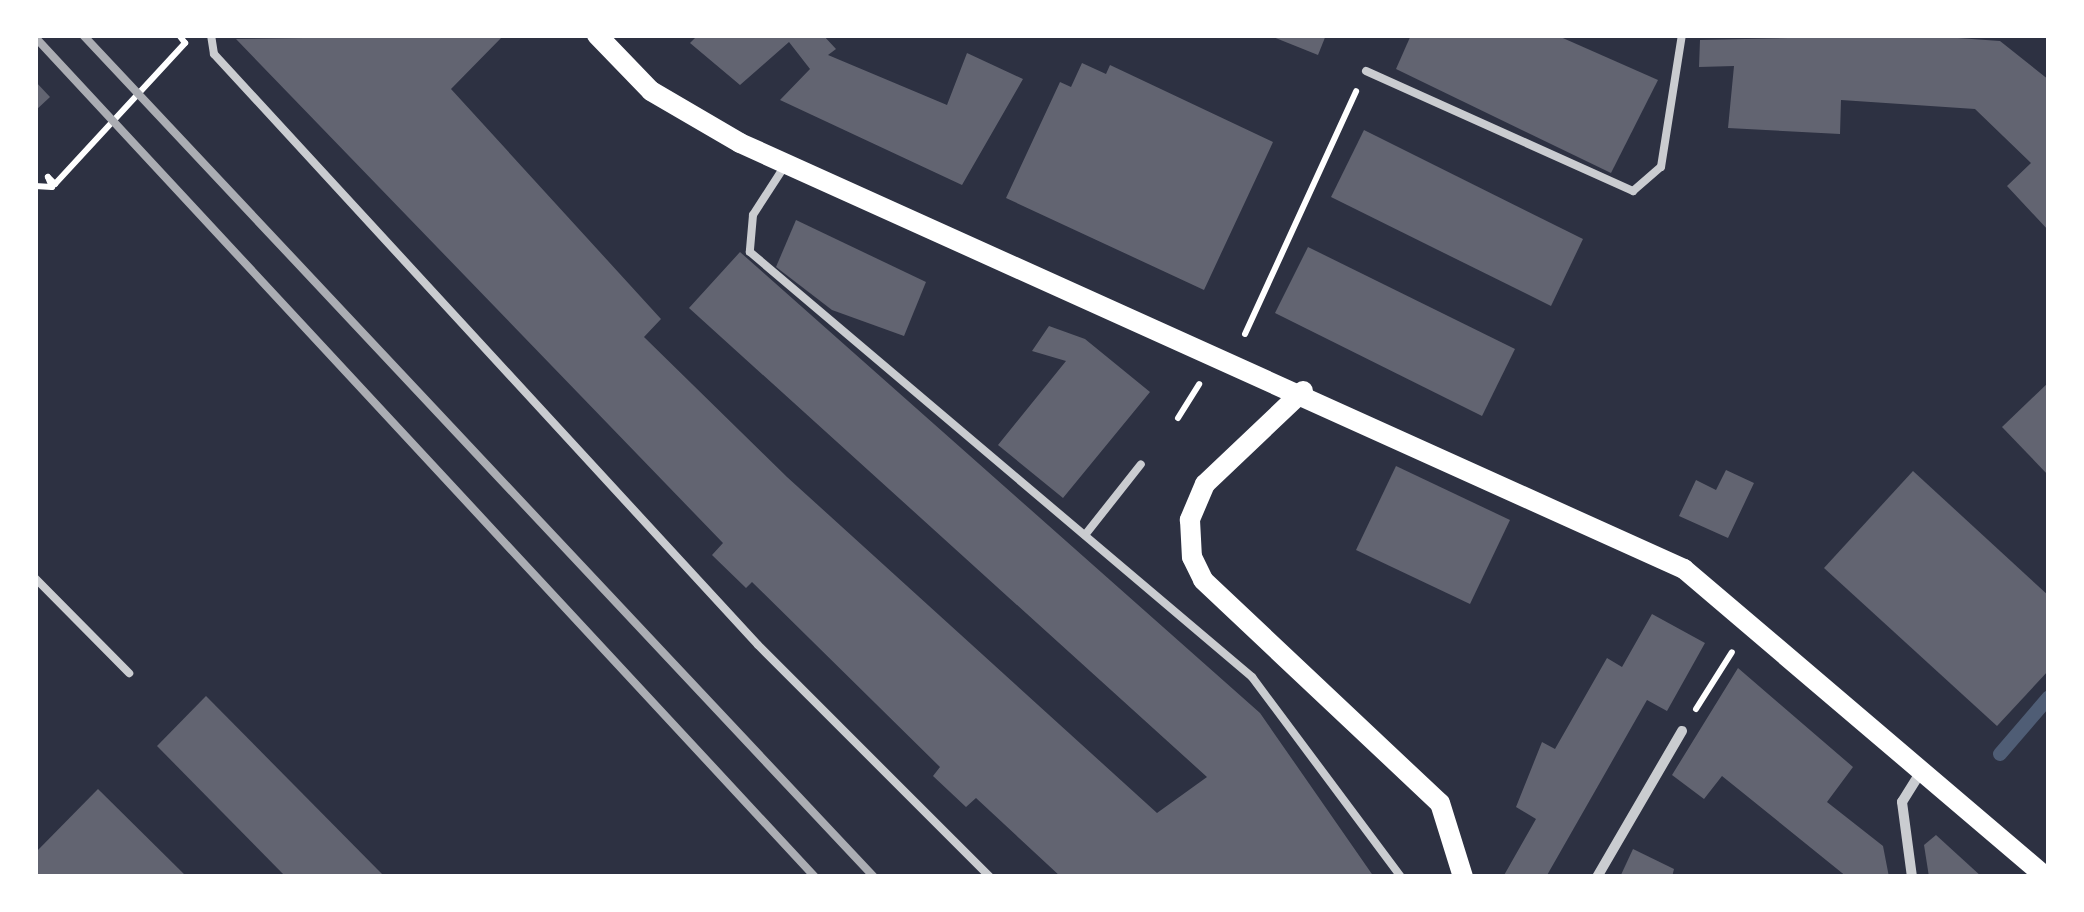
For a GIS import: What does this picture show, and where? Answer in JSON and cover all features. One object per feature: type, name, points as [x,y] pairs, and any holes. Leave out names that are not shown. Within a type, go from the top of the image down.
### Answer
[{"type":"main road","points":[[597,35],[690,118],[1303,391],[1684,569],[2046,877]]},
{"type":"main road","points":[[1303,391],[1196,500],[1189,540],[1196,569],[1440,803],[1462,877]]},
{"type":"street","points":[[1596,877],[1682,732]]},
{"type":"street","points":[[1912,877],[1902,802],[1923,770]]},
{"type":"lane","points":[[211,35],[214,54],[758,645],[990,877]]},
{"type":"lane","points":[[1366,71],[1633,191],[1660,167],[1682,35]]},
{"type":"lane","points":[[786,164],[752,215],[750,252],[1252,677],[1401,877]]},
{"type":"lane","points":[[1085,535],[1141,464]]},
{"type":"lane","points":[[35,578],[128,673]]},
{"type":"path","points":[[35,186],[52,187],[48,177],[56,184],[185,43]]},
{"type":"path","points":[[1233,360],[1366,71]]},
{"type":"path","points":[[1706,691],[1730,654]]},
{"type":"building","points":[[504,35],[451,89],[661,319],[644,337],[787,477],[1157,813],[1207,777],[689,308],[740,252],[1260,713],[1374,877],[1061,877],[976,798],[966,807],[933,776],[940,767],[752,582],[746,588],[712,555],[723,543],[236,39]]},
{"type":"building","points":[[698,35],[823,35],[836,49],[828,55],[947,105],[967,53],[1023,79],[962,185],[780,100],[810,69],[789,42],[740,85],[690,43]]},
{"type":"building","points":[[1268,35],[1326,35],[1318,55]]},
{"type":"building","points":[[1411,35],[1556,35],[1658,80],[1611,173],[1396,69]]},
{"type":"building","points":[[1916,35],[2000,41],[2049,80],[2049,231],[2007,186],[2031,163],[1975,109],[1841,100],[1840,134],[1728,128],[1734,66],[1699,67],[1700,40]]},
{"type":"building","points":[[1082,63],[1106,74],[1110,65],[1273,142],[1204,290],[1006,198],[1060,82],[1071,87]]},
{"type":"building","points":[[35,81],[50,97],[35,111]]},
{"type":"building","points":[[1364,130],[1583,239],[1551,306],[1331,197]]},
{"type":"building","points":[[796,220],[926,282],[904,336],[832,310],[776,267]]},
{"type":"building","points":[[1308,247],[1515,349],[1482,416],[1275,313]]},
{"type":"building","points":[[1049,326],[1085,339],[1150,392],[1063,498],[998,445],[1066,361],[1032,351]]},
{"type":"building","points":[[2049,382],[2049,476],[2002,427]]},
{"type":"building","points":[[1396,466],[1510,520],[1470,604],[1356,550]]},
{"type":"building","points":[[1726,470],[1754,483],[1728,538],[1679,516],[1696,480],[1716,490]]},
{"type":"building","points":[[1913,471],[2049,596],[2049,670],[1997,726],[1824,568]]},
{"type":"building","points":[[1652,614],[1705,643],[1667,711],[1647,700],[1546,877],[1503,877],[1536,819],[1516,807],[1542,742],[1555,749],[1607,658],[1622,667]]},
{"type":"building","points":[[1738,668],[1853,767],[1827,802],[1883,846],[1889,877],[1847,877],[1722,776],[1704,799],[1672,775]]},
{"type":"building","points":[[206,696],[385,877],[286,877],[157,746]]},
{"type":"building","points":[[98,789],[187,877],[35,877],[35,853]]},
{"type":"building","points":[[1936,835],[1982,877],[1929,877],[1924,845]]},
{"type":"building","points":[[1633,849],[1674,869],[1672,877],[1620,877]]},
{"type":"waterway","points":[[2000,754],[2049,697]]},
{"type":"railway","points":[[83,35],[874,877]]},
{"type":"railway","points":[[35,37],[815,877]]}]
